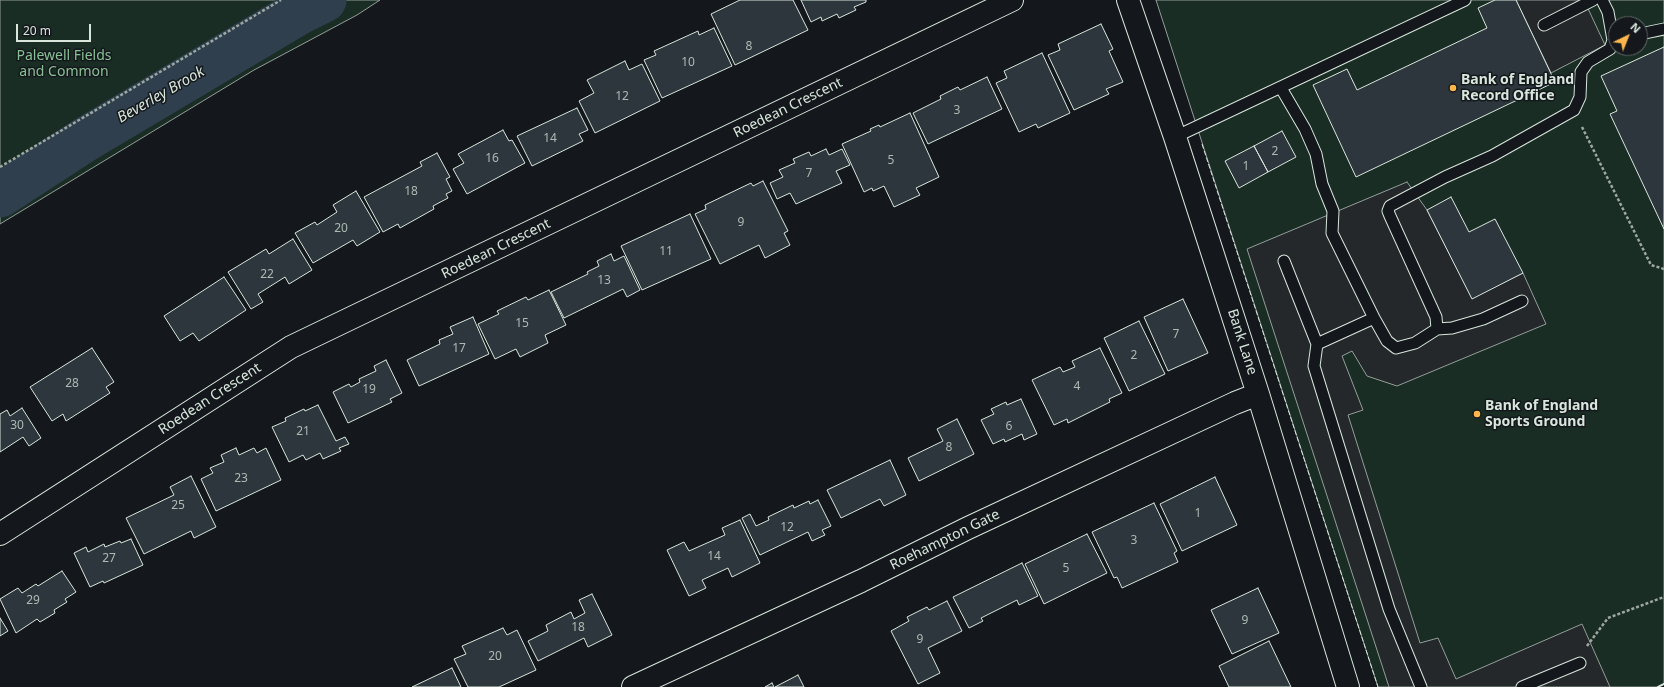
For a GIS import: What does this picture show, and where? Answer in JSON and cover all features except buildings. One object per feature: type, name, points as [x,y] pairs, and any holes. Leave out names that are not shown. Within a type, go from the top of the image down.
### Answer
[{"type":"street","name":"Roedean Crescent","points":[[0,534],[291,347],[1012,0]]},
{"type":"street","name":"Bank Lane","points":[[1128,0],[1175,137],[1258,394],[1348,687]]},
{"type":"street","name":"Roehampton Gate","points":[[633,687],[861,581],[983,521],[1235,403],[1258,394]]},
{"type":"lane","points":[[1175,137],[1465,0]]},
{"type":"lane","points":[[1544,25],[1593,0]]},
{"type":"lane","points":[[1602,0],[1609,16]]},
{"type":"lane","points":[[1648,32],[1664,29]]},
{"type":"lane","points":[[1436,329],[1436,318],[1390,216],[1388,211],[1390,206],[1445,177],[1492,156],[1574,110],[1580,97],[1581,72],[1588,62],[1608,50]]},
{"type":"lane","points":[[1281,88],[1305,129],[1316,154],[1322,184],[1333,211],[1332,234],[1387,342],[1396,348],[1415,343],[1436,329],[1452,328],[1483,319],[1522,301]]},
{"type":"lane","points":[[1284,261],[1317,344],[1314,366],[1389,609],[1421,687]]},
{"type":"lane","points":[[1317,344],[1374,318]]},
{"type":"lane","points":[[1522,687],[1580,663]]},
{"type":"path","points":[[0,167],[281,0]]},
{"type":"path","points":[[1574,110],[1651,265],[1664,270]]},
{"type":"path","points":[[1580,663],[1587,645],[1608,618],[1664,597]]},
{"type":"green space","name":"Palewell Fields and Common","points":[[0,0],[380,0],[357,15],[254,70],[0,224]]},
{"type":"green space","name":"Bank of England Sports Ground","points":[[1156,0],[1664,0],[1664,684],[1658,687],[1378,687]]},
{"type":"shaded area","points":[[1516,0],[1584,0],[1605,45],[1551,73]]},
{"type":"shaded area","points":[[1407,182],[1427,210],[1472,298],[1523,273],[1546,324],[1397,386],[1367,376],[1352,351],[1342,356],[1363,410],[1348,415],[1420,643],[1438,638],[1456,679],[1582,624],[1610,687],[1389,687],[1247,249]]},
{"type":"waterway","name":"Beverley Brook","points":[[0,195],[86,139],[298,13],[324,0]]},
{"type":"fence","points":[[1202,144],[1378,687]]},
{"type":"wall","points":[[1658,687],[1664,684]]},
{"type":"place","name":"Bank of England Record Office","points":[[1453,88]]},
{"type":"place","name":"Bank of England Sports Ground","points":[[1477,414]]}]
